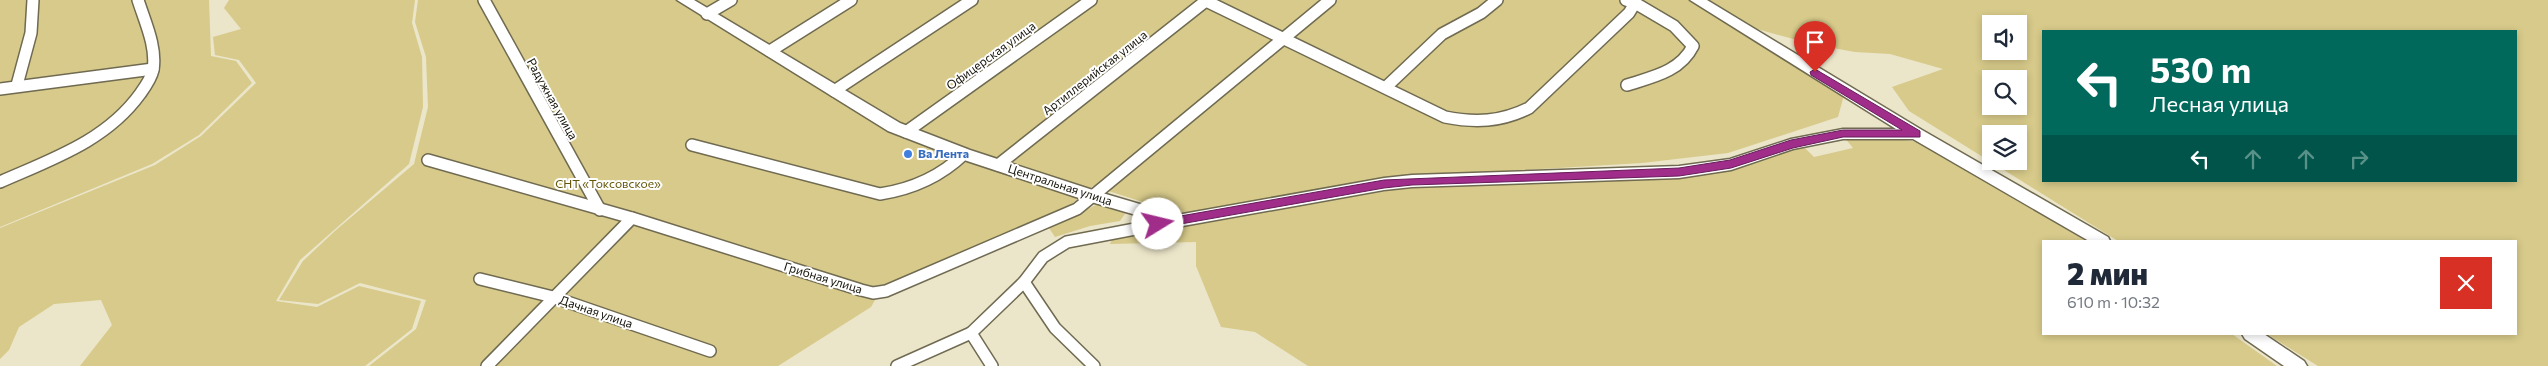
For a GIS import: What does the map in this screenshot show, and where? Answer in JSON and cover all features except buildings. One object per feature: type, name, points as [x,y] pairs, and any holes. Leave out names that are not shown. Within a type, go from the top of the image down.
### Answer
[{"type":"street","points":[[17,85],[30,44],[34,19],[33,0]]},
{"type":"street","points":[[0,182],[108,130],[125,116],[138,99],[153,69],[152,42],[138,0]]},
{"type":"street","name":"Радужная улица","points":[[484,0],[600,210]]},
{"type":"street","name":"Центральная улица","points":[[684,0],[834,91],[906,132],[964,154],[1094,198],[1177,221],[1384,184],[1412,181],[1679,172],[1731,164],[1791,144],[1843,134],[1916,134]]},
{"type":"street","points":[[708,14],[731,0]]},
{"type":"street","points":[[770,51],[851,0]]},
{"type":"street","points":[[834,91],[972,0]]},
{"type":"street","name":"Офицерская улица","points":[[906,132],[1090,0]]},
{"type":"street","points":[[1206,0],[1453,119],[1468,122],[1498,121],[1514,117],[1529,108],[1629,13],[1630,1],[1670,22],[1686,35],[1693,46],[1690,55],[1683,63],[1627,85]]},
{"type":"street","name":"Артиллерийская улица","points":[[998,165],[1206,0]]},
{"type":"street","name":"Грибная улица","points":[[428,160],[632,218],[873,293],[896,287],[1076,209],[1094,198],[1330,0]]},
{"type":"street","points":[[1386,87],[1442,34],[1482,13],[1497,0]]},
{"type":"street","points":[[1697,0],[1916,134],[2100,240]]},
{"type":"street","points":[[0,88],[153,69]]},
{"type":"street","points":[[692,145],[880,194],[900,191],[925,182],[954,164],[964,154]]},
{"type":"street","points":[[487,366],[632,218]]},
{"type":"street","points":[[897,366],[971,333],[1024,282],[1042,257],[1067,242],[1177,221]]},
{"type":"street","name":"Дачная улица","points":[[480,278],[553,297],[710,351]]},
{"type":"street","points":[[1024,282],[1055,328],[1094,366]]},
{"type":"street","points":[[971,333],[992,366]]},
{"type":"street","points":[[2252,335],[2298,366]]},
{"type":"green space","points":[[0,0],[209,0],[211,56],[236,61],[252,83],[199,135],[152,164],[0,227]]},
{"type":"green space","points":[[229,0],[415,0],[412,23],[422,57],[423,107],[409,164],[300,260],[276,301],[317,307],[359,286],[421,301],[412,329],[365,366],[80,366],[112,325],[101,300],[54,304],[19,327],[9,350],[0,359],[0,228],[155,165],[201,136],[256,83],[239,60],[215,55],[213,37],[241,29],[224,8]]},
{"type":"green space","name":"СНТ «Токсовское»","points":[[418,0],[1689,0],[1844,95],[1838,117],[1728,153],[1642,163],[1409,177],[1195,214],[1177,213],[1093,186],[1069,206],[883,286],[871,307],[778,366],[369,366],[416,329],[426,300],[360,283],[318,304],[279,300],[303,261],[336,230],[414,164],[428,107],[426,57],[415,22]]},
{"type":"green space","points":[[1709,0],[2548,0],[2548,366],[2318,366],[2269,335],[2517,335],[2517,240],[2116,240],[2004,170],[2027,170],[2027,125],[1982,125],[1982,156],[1909,111],[1892,87],[1943,69],[1890,54],[1855,52],[1811,44],[1757,29]]},
{"type":"green space","points":[[1868,136],[1921,142],[2084,240],[2042,240],[2042,335],[2233,335],[2277,366],[1308,366],[1255,332],[1221,327],[1196,266],[1196,242],[1110,244],[1113,237],[1410,187],[1685,177],[1735,169],[1784,151],[1805,148],[1814,157],[1853,148],[1844,137]]},
{"type":"green space","points":[[1102,202],[1127,211],[1120,221],[1090,226],[1055,237],[1049,228]]},
{"type":"place","name":"Ва Лента","points":[[908,154]]},
{"type":"route","points":[[1158,224],[1384,184],[1412,181],[1679,172],[1731,164],[1791,144],[1843,134],[1916,134],[1815,72]]}]
